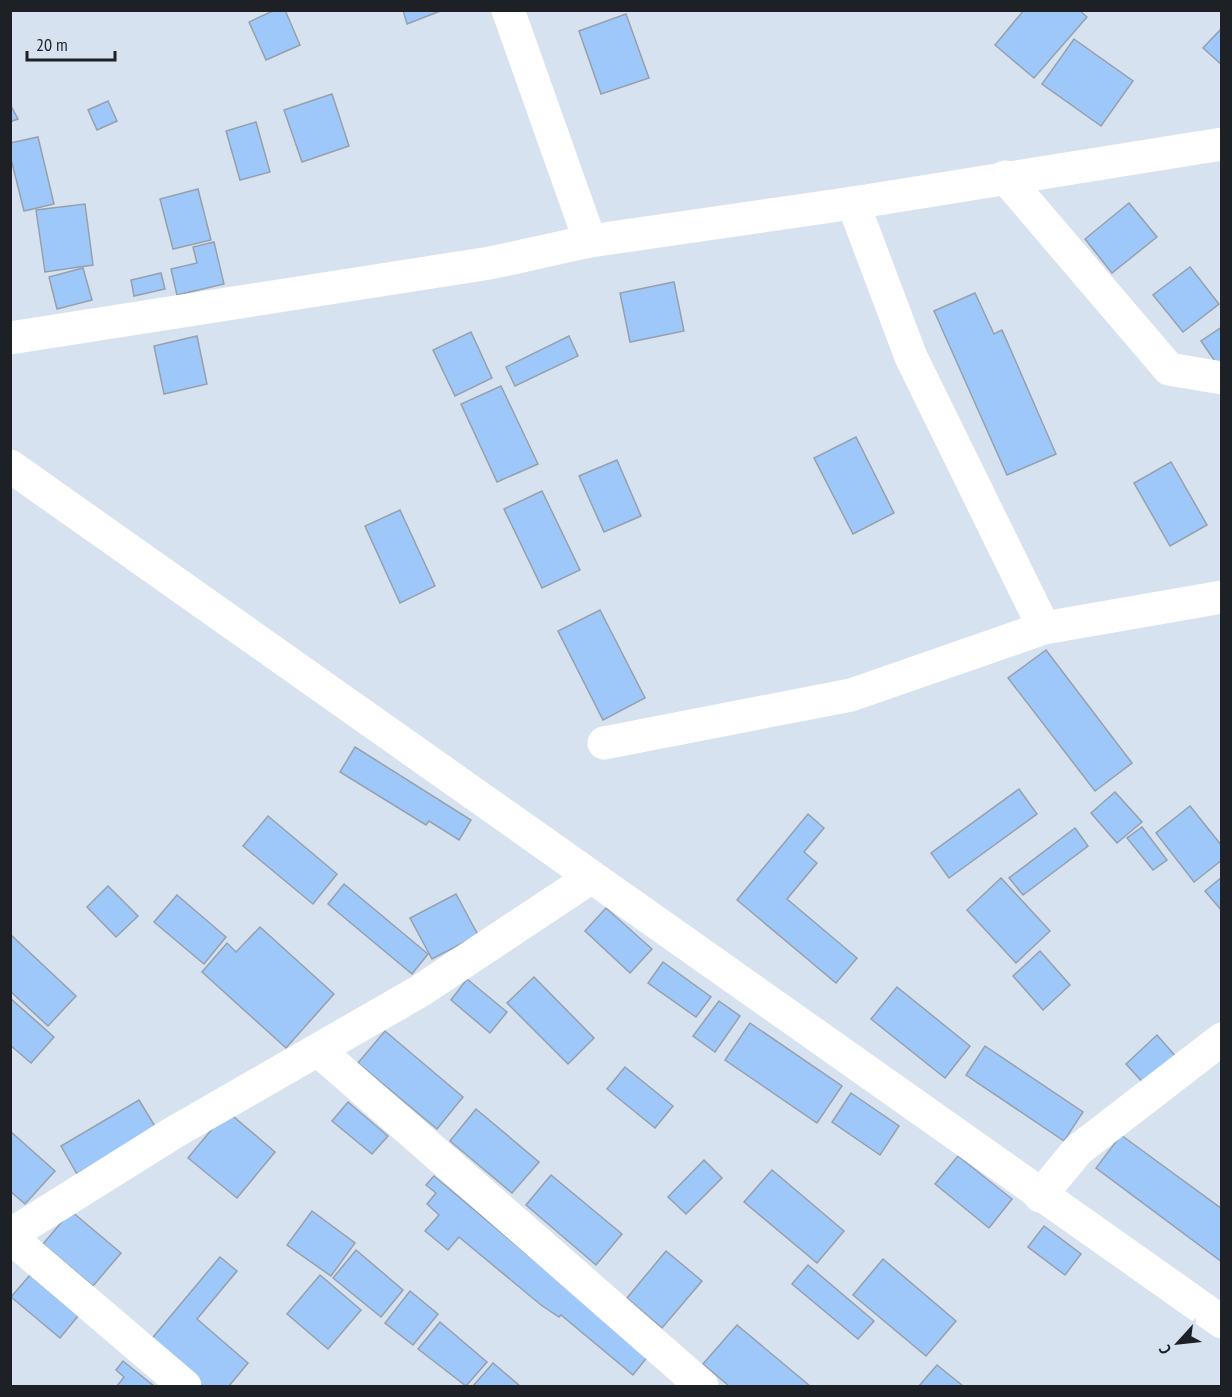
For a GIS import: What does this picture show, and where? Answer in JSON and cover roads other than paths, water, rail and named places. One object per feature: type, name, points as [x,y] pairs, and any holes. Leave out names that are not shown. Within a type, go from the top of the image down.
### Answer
[{"type":"street","points":[[508,10],[590,241]]},
{"type":"street","points":[[10,338],[490,263],[590,241],[853,203],[1221,144]]},
{"type":"street","points":[[1005,177],[1169,369],[1221,378]]},
{"type":"street","points":[[853,203],[911,357],[1044,628]]},
{"type":"street","points":[[10,466],[1221,1322]]},
{"type":"street","points":[[604,743],[851,696],[1044,628],[1221,597]]},
{"type":"street","points":[[185,1386],[10,1236],[173,1133],[420,991],[590,878]]},
{"type":"street","points":[[1040,1196],[1078,1150],[1221,1039]]},
{"type":"street","points":[[318,1050],[702,1386]]}]
